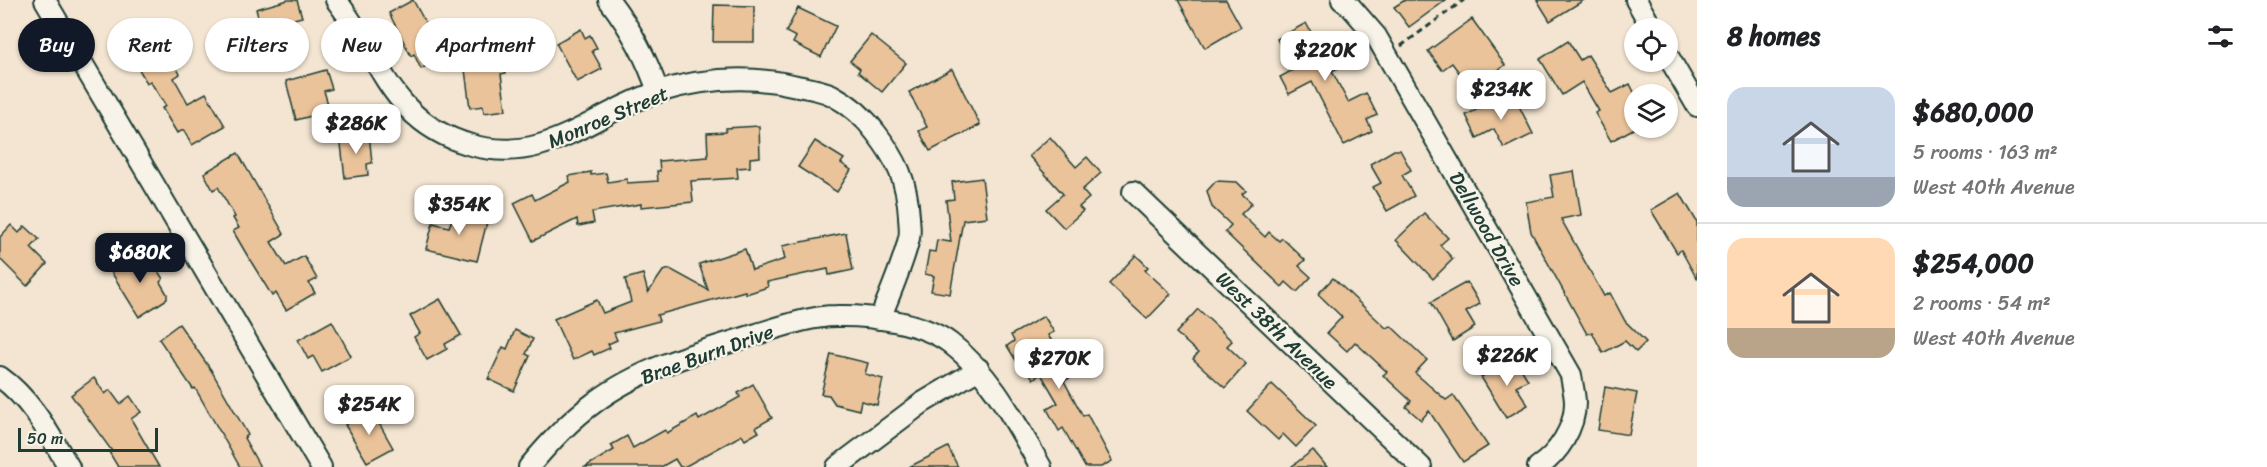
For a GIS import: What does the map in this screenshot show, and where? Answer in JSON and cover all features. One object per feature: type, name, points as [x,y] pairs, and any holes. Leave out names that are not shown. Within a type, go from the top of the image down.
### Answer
[{"type":"street","points":[[45,0],[321,467]]},
{"type":"street","name":"Monroe Street","points":[[336,0],[394,94],[417,118],[445,137],[473,146],[501,150],[539,146],[569,135],[658,92],[717,78],[771,80],[831,94],[866,120],[893,155],[908,193],[910,237],[880,319]]},
{"type":"street","points":[[609,0],[630,27],[648,63],[658,92]]},
{"type":"street","name":"Dellwood Drive","points":[[1342,0],[1376,36],[1571,375],[1575,404],[1569,433],[1546,462],[1538,467]]},
{"type":"street","points":[[1642,2],[1648,18]]},
{"type":"street","points":[[1677,72],[1697,106]]},
{"type":"street","name":"West 38th Avenue","points":[[1133,192],[1421,467]]},
{"type":"street","name":"Brae Burn Drive","points":[[529,467],[551,440],[594,403],[635,379],[689,356],[785,326],[835,316],[880,319],[915,326],[949,342],[979,369],[1003,400],[1041,467]]},
{"type":"street","points":[[837,467],[922,403],[979,369]]},
{"type":"street","points":[[0,377],[16,388],[35,410],[69,467]]},
{"type":"path","points":[[1388,56],[1464,0]]},
{"type":"building","points":[[288,0],[297,0],[302,17],[258,18],[256,9]]},
{"type":"building","points":[[413,0],[423,18],[415,18],[415,56],[414,54],[411,56],[403,40],[403,18],[392,18],[389,13]]},
{"type":"building","points":[[1178,0],[1226,0],[1241,27],[1205,48]]},
{"type":"building","points":[[1405,0],[1446,0],[1409,27],[1394,7]]},
{"type":"building","points":[[1537,0],[1584,0],[1550,21]]},
{"type":"building","points":[[714,5],[754,6],[754,42],[713,42]]},
{"type":"building","points":[[798,8],[836,26],[821,57],[793,43],[796,37],[786,32]]},
{"type":"building","points":[[1472,19],[1505,65],[1471,89],[1452,63],[1442,70],[1428,51]]},
{"type":"building","points":[[1306,23],[1319,47],[1331,41],[1344,65],[1332,71],[1348,102],[1366,93],[1377,115],[1367,120],[1372,131],[1344,145],[1312,82],[1289,94],[1280,77],[1293,70],[1277,39]]},
{"type":"building","points":[[581,29],[585,38],[590,35],[597,48],[592,51],[602,69],[577,82],[556,43]]},
{"type":"building","points":[[871,35],[906,63],[882,92],[858,72],[860,69],[850,61]]},
{"type":"building","points":[[1568,41],[1580,60],[1588,55],[1612,93],[1624,87],[1624,134],[1611,141],[1595,113],[1599,111],[1582,82],[1562,95],[1540,59]]},
{"type":"building","points":[[952,69],[980,125],[930,151],[919,131],[927,127],[909,92]]},
{"type":"building","points":[[321,71],[327,72],[332,89],[324,91],[330,111],[296,120],[286,81]]},
{"type":"building","points":[[141,72],[179,72],[180,74],[174,78],[188,103],[206,93],[225,126],[192,145],[184,130],[177,133],[162,108],[166,106],[150,81],[147,83]]},
{"type":"building","points":[[465,72],[506,72],[501,74],[506,110],[484,113],[483,106],[470,108]]},
{"type":"building","points":[[1512,92],[1533,134],[1504,148],[1494,129],[1477,138],[1466,115]]},
{"type":"building","points":[[759,126],[760,157],[750,158],[750,167],[737,168],[738,178],[691,181],[693,202],[641,207],[641,204],[592,212],[594,223],[578,226],[577,219],[533,241],[514,203],[532,194],[535,200],[570,182],[569,176],[591,172],[591,175],[606,173],[608,182],[627,179],[627,183],[658,181],[659,161],[708,157],[707,133],[726,132],[726,128]]},
{"type":"building","points":[[369,133],[372,163],[367,164],[368,175],[345,178],[340,136]]},
{"type":"building","points":[[1050,137],[1076,167],[1087,157],[1101,173],[1082,190],[1089,198],[1079,207],[1083,211],[1064,228],[1046,209],[1063,194],[1029,156]]},
{"type":"building","points":[[815,141],[844,159],[841,163],[851,170],[837,192],[798,167]]},
{"type":"building","points":[[1394,150],[1400,150],[1411,170],[1402,175],[1414,196],[1387,211],[1373,187],[1381,183],[1370,164]]},
{"type":"building","points":[[238,153],[284,234],[271,242],[286,266],[304,256],[317,279],[309,283],[315,293],[286,310],[276,293],[272,296],[247,255],[233,231],[239,228],[233,218],[235,217],[218,187],[213,190],[204,173]]},
{"type":"building","points":[[1574,171],[1581,215],[1561,219],[1604,296],[1610,293],[1625,321],[1646,342],[1636,352],[1625,341],[1603,353],[1592,332],[1587,334],[1531,232],[1526,202],[1554,197],[1550,175]]},
{"type":"building","points":[[982,178],[987,217],[963,220],[950,294],[931,291],[934,276],[925,274],[929,251],[935,252],[937,240],[951,242],[946,200],[954,199],[952,182]]},
{"type":"building","points":[[1216,181],[1237,182],[1246,191],[1242,194],[1252,203],[1241,214],[1265,237],[1269,232],[1279,241],[1282,238],[1305,260],[1299,266],[1311,277],[1297,292],[1286,282],[1282,287],[1225,232],[1231,225],[1212,207],[1207,191]]},
{"type":"building","points":[[1680,193],[1697,222],[1697,279],[1681,250],[1677,253],[1651,210]]},
{"type":"building","points":[[458,210],[488,218],[477,261],[426,249],[433,223],[449,227],[452,219],[456,219]]},
{"type":"building","points":[[1424,213],[1448,238],[1440,245],[1453,259],[1433,279],[1396,240]]},
{"type":"building","points":[[11,225],[19,233],[25,226],[39,239],[31,248],[47,264],[27,286],[0,259],[0,237]]},
{"type":"building","points":[[846,233],[853,270],[829,275],[828,269],[767,282],[768,287],[746,294],[745,291],[657,315],[659,321],[614,333],[617,340],[608,344],[610,348],[594,355],[592,351],[573,360],[554,319],[597,300],[603,313],[631,302],[625,279],[643,274],[648,293],[663,271],[670,269],[708,290],[699,264],[745,249],[752,270],[785,259],[782,246]]},
{"type":"building","points":[[140,252],[147,263],[151,260],[163,279],[160,282],[167,294],[167,299],[139,317],[110,270]]},
{"type":"building","points":[[1136,255],[1148,267],[1145,270],[1171,294],[1147,319],[1109,284]]},
{"type":"building","points":[[1333,278],[1386,328],[1391,326],[1427,360],[1415,373],[1446,400],[1453,395],[1488,446],[1463,462],[1429,411],[1421,420],[1406,407],[1411,401],[1383,375],[1387,372],[1355,342],[1347,351],[1327,333],[1342,317],[1318,294]]},
{"type":"building","points":[[1467,282],[1480,304],[1466,312],[1475,327],[1453,341],[1431,302]]},
{"type":"building","points":[[440,299],[461,335],[445,344],[447,349],[427,360],[414,337],[420,333],[410,316]]},
{"type":"building","points":[[1198,309],[1232,341],[1227,346],[1246,364],[1225,388],[1193,359],[1198,353],[1176,333]]},
{"type":"building","points":[[1044,316],[1054,332],[1048,335],[1073,376],[1064,381],[1083,416],[1087,414],[1112,461],[1101,467],[1085,467],[1063,428],[1059,431],[1047,409],[1058,403],[1041,374],[1033,379],[1022,359],[1017,362],[1007,346],[1014,341],[1011,335]]},
{"type":"building","points":[[332,321],[351,356],[322,372],[313,356],[308,359],[298,340]]},
{"type":"building","points":[[179,324],[211,370],[248,435],[244,438],[260,467],[240,467],[195,388],[193,389],[159,339]]},
{"type":"building","points":[[515,330],[533,339],[526,354],[530,356],[514,391],[488,379],[503,347],[507,349]]},
{"type":"building","points":[[831,354],[868,363],[865,374],[883,379],[877,405],[861,401],[859,410],[835,404],[829,395],[821,394]]},
{"type":"building","points":[[1514,357],[1528,380],[1516,386],[1528,405],[1506,418],[1481,377]]},
{"type":"building","points":[[94,378],[105,394],[110,390],[120,404],[130,396],[141,412],[131,419],[159,467],[118,467],[109,452],[112,451],[71,395]]},
{"type":"building","points":[[753,384],[772,418],[756,427],[759,432],[745,440],[742,435],[684,467],[680,467],[675,459],[661,467],[585,467],[614,450],[611,445],[627,436],[633,448],[697,416],[699,420],[740,397],[738,393]]},
{"type":"building","points":[[1272,384],[1316,426],[1296,447],[1283,434],[1278,440],[1247,411]]},
{"type":"building","points":[[1605,387],[1637,393],[1629,435],[1598,430]]},
{"type":"building","points":[[371,409],[393,448],[367,462],[345,425]]},
{"type":"building","points":[[948,447],[958,467],[909,467]]},
{"type":"building","points":[[1313,450],[1327,467],[1291,467]]}]
